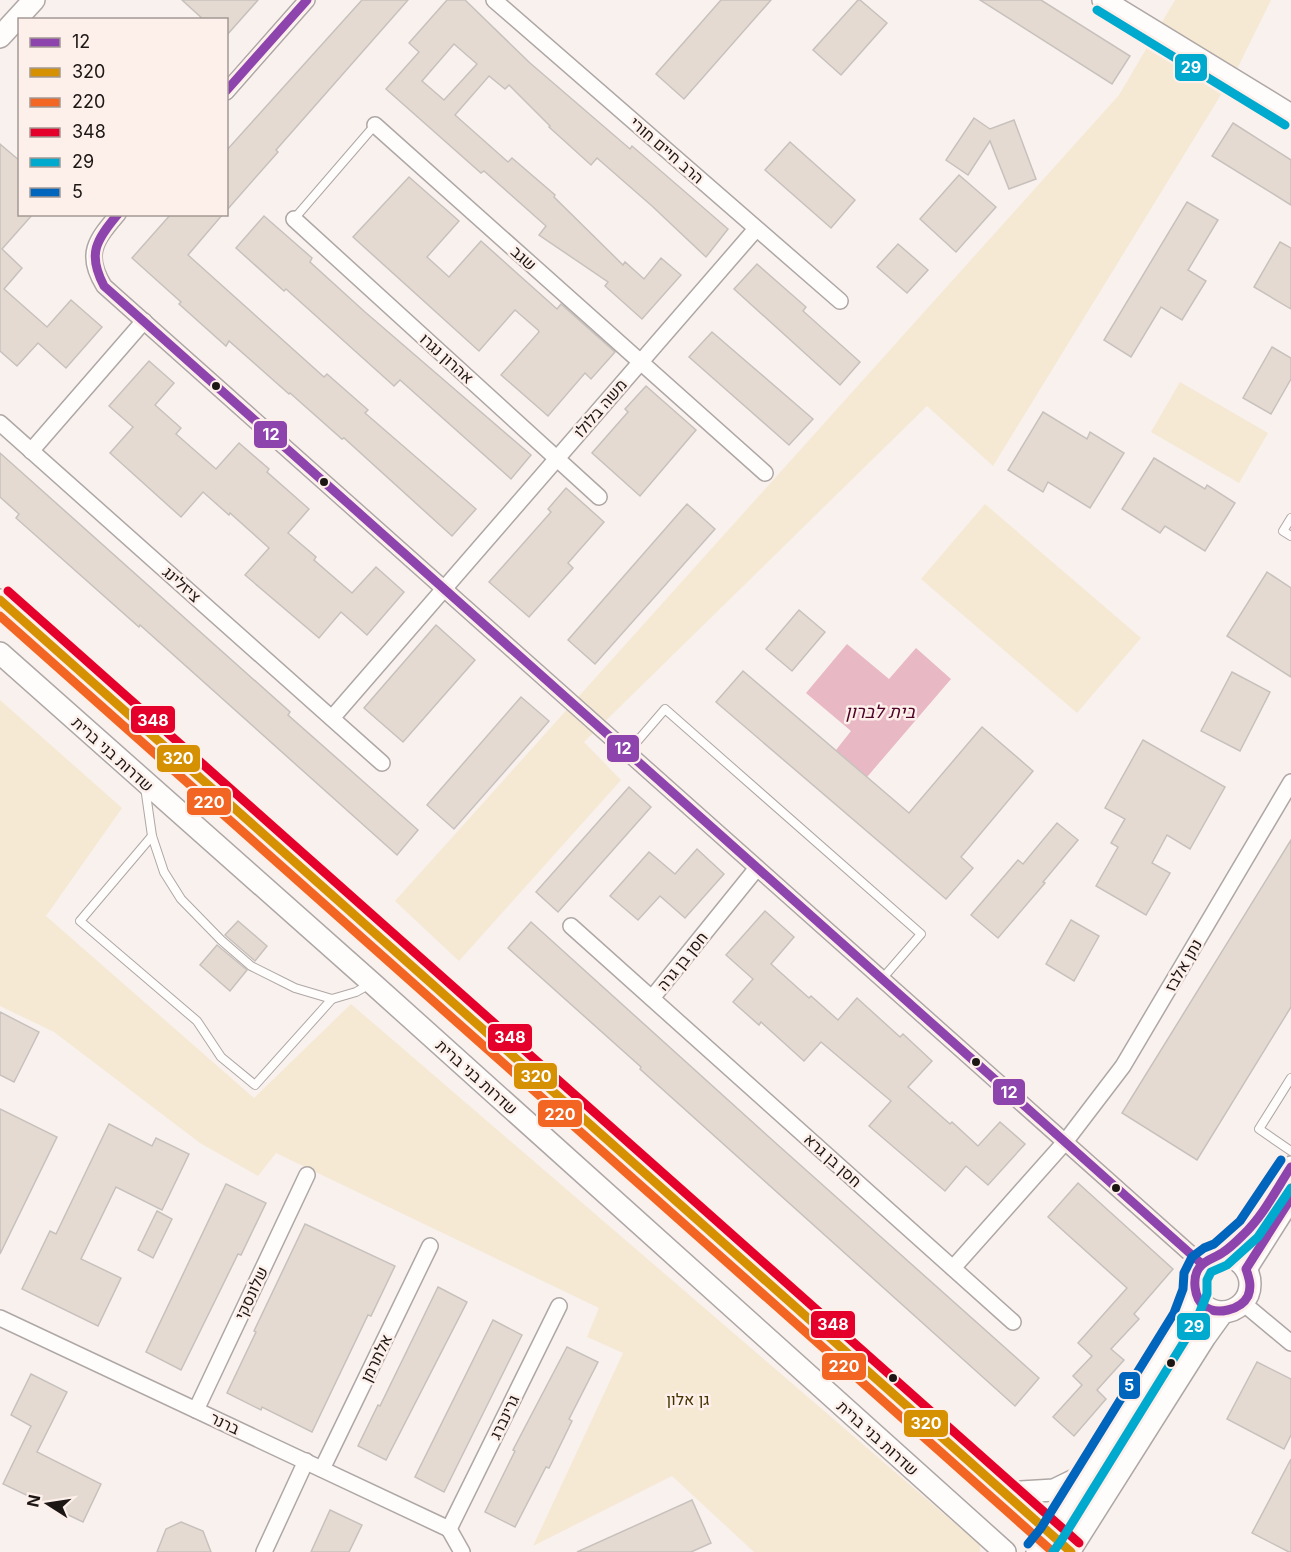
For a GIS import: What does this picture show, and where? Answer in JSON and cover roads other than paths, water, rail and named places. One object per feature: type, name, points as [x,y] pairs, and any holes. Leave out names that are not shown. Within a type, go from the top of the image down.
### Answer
[{"type":"main road","points":[[0,37],[34,0]]},
{"type":"main road","points":[[32,18],[48,0]]},
{"type":"main road","points":[[1103,0],[1291,115]]},
{"type":"main road","points":[[0,52],[18,33]]},
{"type":"main road","points":[[0,600],[1070,1552],[1223,1312]]},
{"type":"main road","name":"שדרות בני ברית","points":[[0,653],[372,983],[985,1543],[1005,1552]]},
{"type":"main road","points":[[1036,1552],[1051,1535],[1185,1318],[1195,1291],[1195,1277],[1211,1260],[1249,1229],[1291,1167]]},
{"type":"main road","points":[[1246,1269],[1291,1198]]},
{"type":"main road","points":[[1195,1291],[1206,1306],[1223,1312],[1234,1310],[1243,1303],[1248,1294],[1250,1284],[1243,1264],[1232,1257],[1211,1260]]},
{"type":"main road","points":[[1003,1493],[1053,1490],[1090,1473]]},
{"type":"street","points":[[228,90],[308,0]]},
{"type":"street","name":"הרב חיים חורי","points":[[494,0],[840,301]]},
{"type":"street","name":"שגב","points":[[375,125],[765,473]]},
{"type":"street","points":[[116,216],[96,243],[95,271],[104,286],[1065,1142],[1211,1260]]},
{"type":"street","name":"אהרון נגרו","points":[[294,219],[599,497]]},
{"type":"street","name":"משה בלולו","points":[[443,588],[756,228]]},
{"type":"street","points":[[31,451],[144,321]]},
{"type":"street","name":"ציזלינג","points":[[0,423],[382,762]]},
{"type":"street","points":[[332,718],[443,588]]},
{"type":"street","name":"נתן אלבז","points":[[953,1268],[1065,1142],[1123,1066],[1291,782]]},
{"type":"street","name":"חסן בן גרה","points":[[571,926],[652,998],[757,868]]},
{"type":"street","name":"חסן בן גרא","points":[[652,998],[1014,1322]]},
{"type":"street","name":"שלונסקי","points":[[196,1410],[307,1175]]},
{"type":"street","name":"אלתרמן","points":[[322,1469],[430,1246]]},
{"type":"street","points":[[1243,1303],[1291,1342]]},
{"type":"street","name":"גרינברג","points":[[449,1529],[559,1306]]},
{"type":"street","name":"ברנר","points":[[0,1318],[449,1529]]},
{"type":"street","points":[[264,1552],[306,1461]]},
{"type":"street","points":[[449,1529],[462,1552]]},
{"type":"lane","name":"שגב","points":[[294,219],[375,125]]},
{"type":"lane","points":[[1291,518],[1283,531],[1291,536]]},
{"type":"lane","points":[[628,752],[665,709],[921,934],[882,979]]},
{"type":"lane","points":[[145,783],[152,836],[164,872],[181,899],[250,966],[295,988],[332,999]]},
{"type":"lane","points":[[152,836],[80,921],[197,1021],[221,1057],[255,1085],[332,999],[356,992],[372,983]]},
{"type":"lane","points":[[1291,1078],[1259,1129],[1291,1151]]},
{"type":"water","name":"בית לברון","points":[[847,644],[889,679],[916,648],[951,679],[867,777],[836,750],[851,731],[806,693]]},
{"type":"park label","name":"גן אלון","points":[[688,1399]]}]
